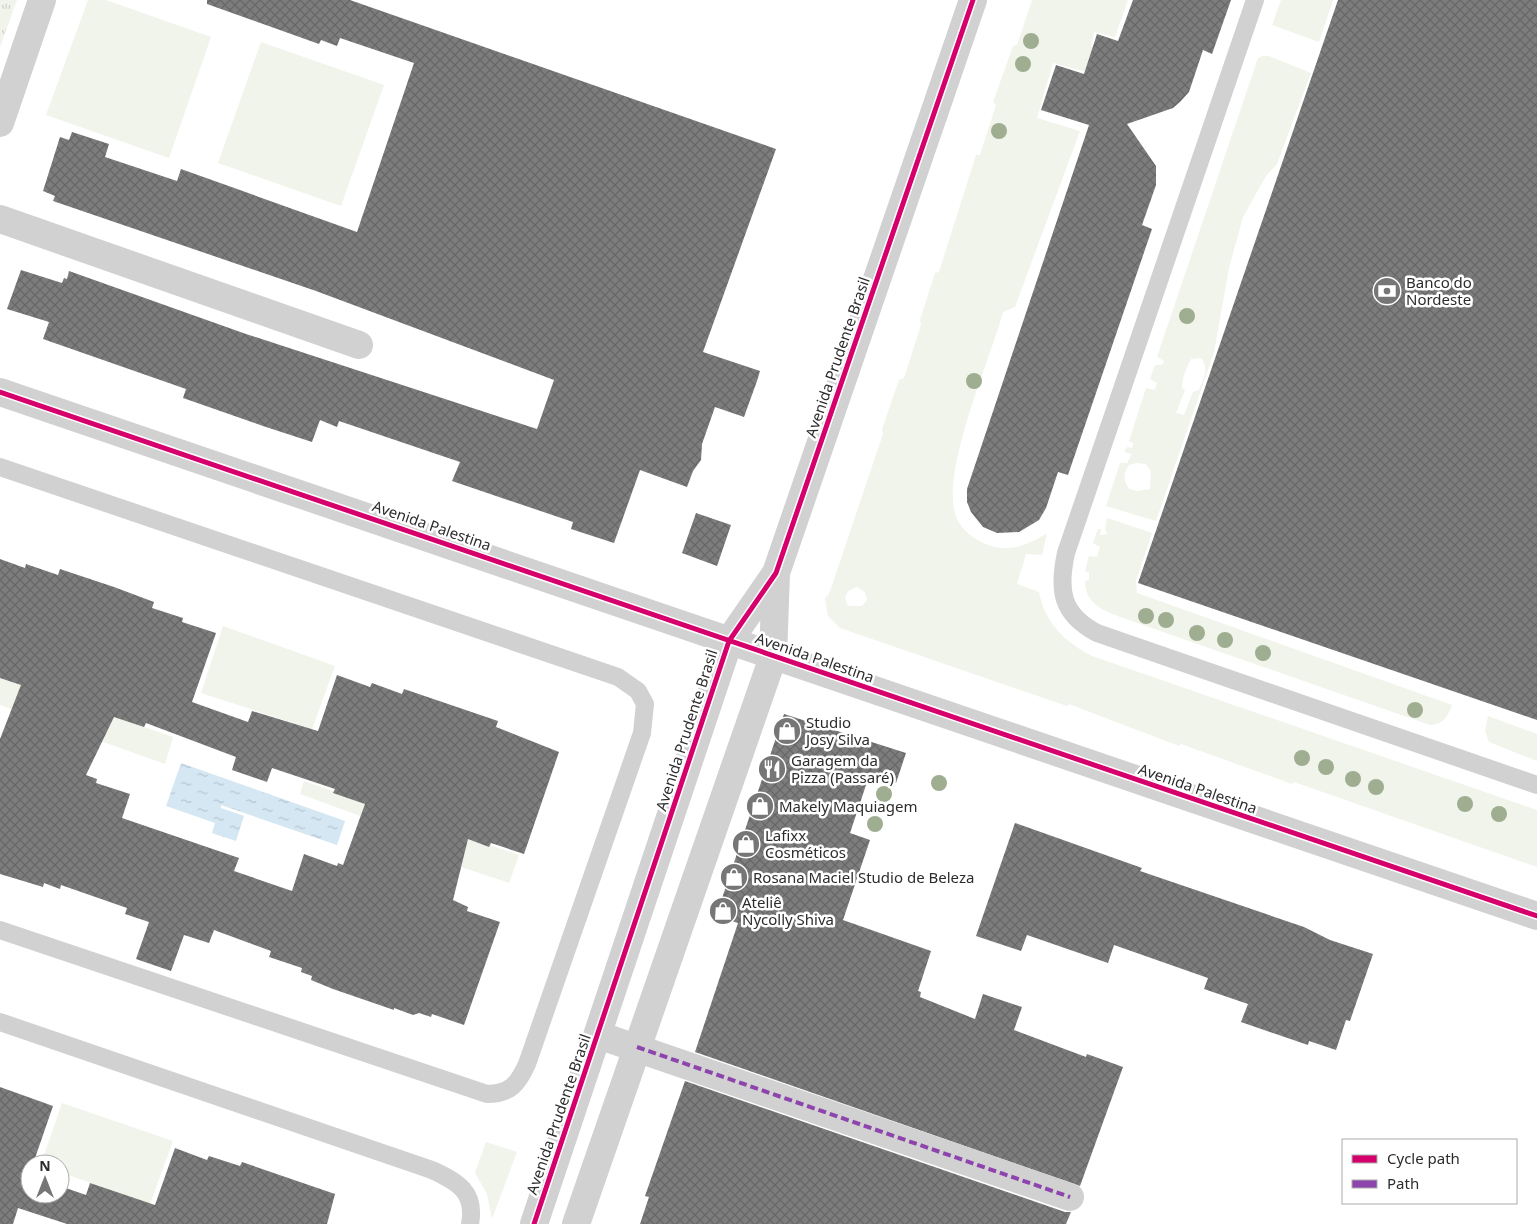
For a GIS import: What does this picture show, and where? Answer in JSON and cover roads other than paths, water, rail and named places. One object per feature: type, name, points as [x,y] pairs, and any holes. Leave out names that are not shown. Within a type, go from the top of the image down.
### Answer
[{"type":"street","points":[[0,123],[42,0]]},
{"type":"street","name":"Avenida Prudente Brasil","points":[[534,1224],[729,640],[776,573],[973,0]]},
{"type":"street","points":[[0,219],[358,345]]},
{"type":"street","name":"Avenida Palestina","points":[[0,392],[1537,916]]},
{"type":"street","name":"Avenida Prudente Brasil","points":[[576,1224],[773,657],[776,573]]},
{"type":"street","points":[[598,1035],[1070,1197]]},
{"type":"lane","points":[[1255,0],[1066,553],[1060,577],[1061,589],[1066,605],[1078,621],[1097,633],[1537,784]]},
{"type":"lane","points":[[0,467],[618,677],[638,690],[645,704],[642,733],[527,1064],[520,1079],[509,1090],[487,1094],[0,930]]},
{"type":"lane","points":[[0,1022],[432,1170],[459,1185],[470,1197],[472,1214],[470,1224]]},
{"type":"water","points":[[181,763],[345,821],[337,845],[221,805],[221,808],[244,816],[236,841],[212,833],[215,823],[166,806]]},
{"type":"place","name":"Banco do Nordeste","points":[[1387,291]]},
{"type":"place","name":"Studio Josy Silva","points":[[787,731]]},
{"type":"place","name":"Garagem da Pizza (Passaré)","points":[[772,769]]},
{"type":"place","name":"Makely Maquiagem","points":[[760,806]]},
{"type":"place","name":"Lafixx Cosméticos","points":[[746,844]]},
{"type":"place","name":"Rosana Maciel Studio de Beleza","points":[[734,877]]},
{"type":"place","name":"Ateliê Nycolly Shiva","points":[[723,911]]}]
